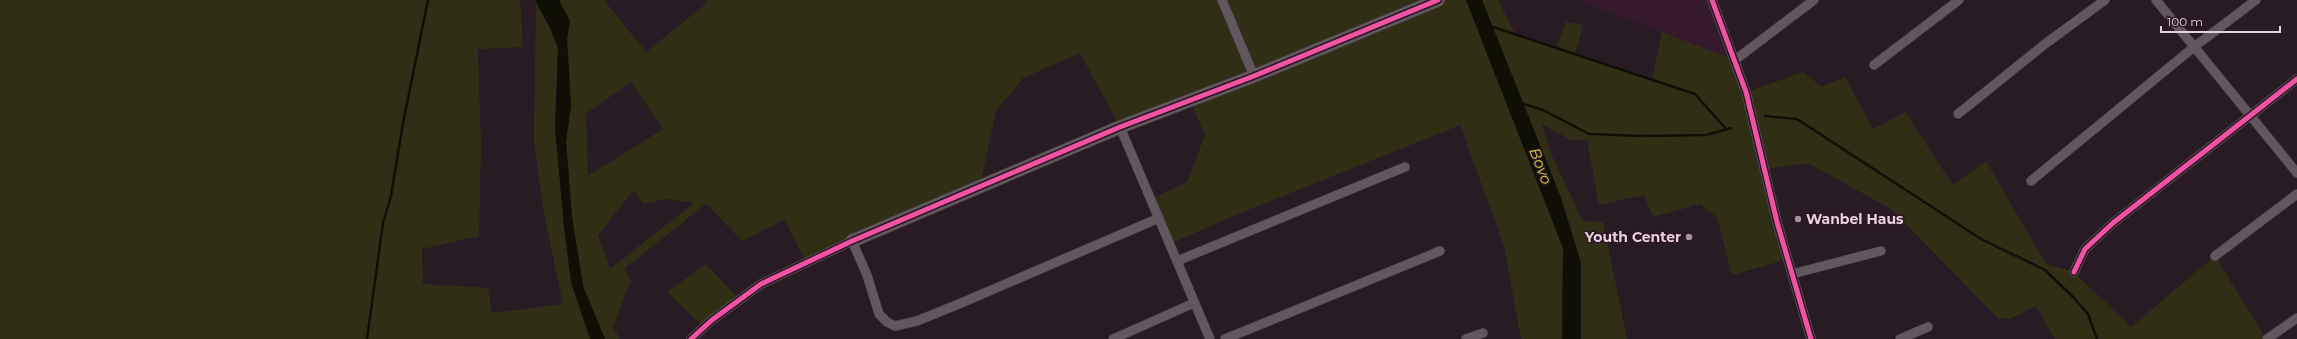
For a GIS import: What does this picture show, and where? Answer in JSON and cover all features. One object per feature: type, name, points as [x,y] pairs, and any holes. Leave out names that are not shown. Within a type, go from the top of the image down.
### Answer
[{"type":"street","points":[[1222,0],[1254,76]]},
{"type":"street","points":[[691,339],[712,320],[761,284],[852,241],[1120,127],[1254,76],[1438,0]]},
{"type":"street","points":[[1712,0],[1746,92],[1778,222],[1811,339]]},
{"type":"street","points":[[1735,60],[1814,0]]},
{"type":"street","points":[[1874,65],[1959,0]]},
{"type":"street","points":[[1958,114],[2045,44],[2105,0]]},
{"type":"street","points":[[2156,0],[2297,172]]},
{"type":"street","points":[[2031,181],[2194,47],[2256,0]]},
{"type":"street","points":[[2074,272],[2085,249],[2113,223],[2250,114],[2297,79]]},
{"type":"street","points":[[1120,127],[1210,339]]},
{"type":"street","points":[[1177,261],[1406,167]]},
{"type":"street","points":[[2215,256],[2297,194]]},
{"type":"street","points":[[852,241],[867,275],[879,314],[887,322],[894,326],[917,321],[1159,218]]},
{"type":"street","points":[[1225,339],[1440,251]]},
{"type":"street","points":[[1792,274],[1881,251]]},
{"type":"street","points":[[1113,339],[1194,303]]},
{"type":"street","points":[[2267,339],[2297,318]]},
{"type":"street","points":[[1900,339],[1928,327]]},
{"type":"street","points":[[1466,339],[1483,333]]},
{"type":"shaded area","points":[[0,0],[520,0],[523,47],[478,49],[481,145],[479,236],[422,249],[423,284],[488,288],[492,313],[563,304],[544,214],[534,141],[536,3],[550,28],[558,48],[555,127],[564,226],[571,282],[590,339],[0,339]]},
{"type":"shaded area","points":[[559,0],[604,0],[646,52],[707,3],[705,0],[1466,0],[1563,248],[1562,339],[1521,339],[1504,246],[1460,125],[1240,213],[1170,244],[1151,199],[1187,182],[1205,135],[1189,99],[1120,127],[1080,53],[1023,78],[996,111],[980,187],[806,262],[785,220],[742,241],[706,204],[624,269],[631,281],[613,327],[620,339],[605,339],[583,286],[572,217],[566,142],[571,105],[567,38],[570,21]],"holes":[[[631,82],[663,129],[588,176],[586,114]],[[634,190],[644,204],[666,199],[694,203],[610,269],[598,235]]]},
{"type":"shaded area","points":[[1482,0],[1498,0],[1515,34],[1556,48],[1566,22],[1583,25],[1575,54],[1652,80],[1662,32],[1735,60],[1747,92],[1803,72],[1822,87],[1845,77],[1873,129],[1905,112],[1953,185],[1986,161],[2046,264],[2074,272],[2131,327],[2215,256],[2266,339],[2055,339],[2036,306],[2009,319],[1998,318],[1891,209],[1808,163],[1765,169],[1788,259],[1732,275],[1717,217],[1700,204],[1653,217],[1644,195],[1599,205],[1587,140],[1571,140],[1542,124],[1552,156],[1583,221],[1603,222],[1627,339],[1581,339],[1581,263],[1561,198]]},
{"type":"shaded area","points":[[1576,0],[1712,0],[1735,60],[1697,46]]},
{"type":"shaded area","points":[[706,264],[740,300],[704,327],[667,292]]},
{"type":"water","points":[[535,0],[559,0],[570,21],[567,38],[571,105],[566,142],[572,217],[583,286],[605,339],[590,339],[571,282],[564,226],[555,127],[558,48],[550,28]]},
{"type":"water","name":"Bovo","points":[[1466,0],[1482,0],[1561,198],[1581,263],[1581,339],[1562,339],[1563,248]]},
{"type":"waterway","points":[[367,339],[383,223],[391,196],[403,123],[428,0]]},
{"type":"waterway","points":[[1490,26],[1695,94],[1726,129]]},
{"type":"waterway","points":[[1521,103],[1543,110],[1589,134],[1643,136],[1706,135],[1731,128]]},
{"type":"waterway","points":[[1765,116],[1797,119],[1981,239],[2045,270],[2088,314],[2097,339]]},
{"type":"cycle path","points":[[691,339],[712,320],[761,284],[852,241],[1120,127],[1254,76],[1438,0]]},
{"type":"cycle path","points":[[1712,0],[1746,92],[1777,222],[1811,339]]},
{"type":"cycle path","points":[[2074,272],[2085,249],[2113,223],[2297,79]]},
{"type":"place","name":"Wanbel Haus","points":[[1798,219]]},
{"type":"place","name":"Youth Center","points":[[1689,237]]}]
